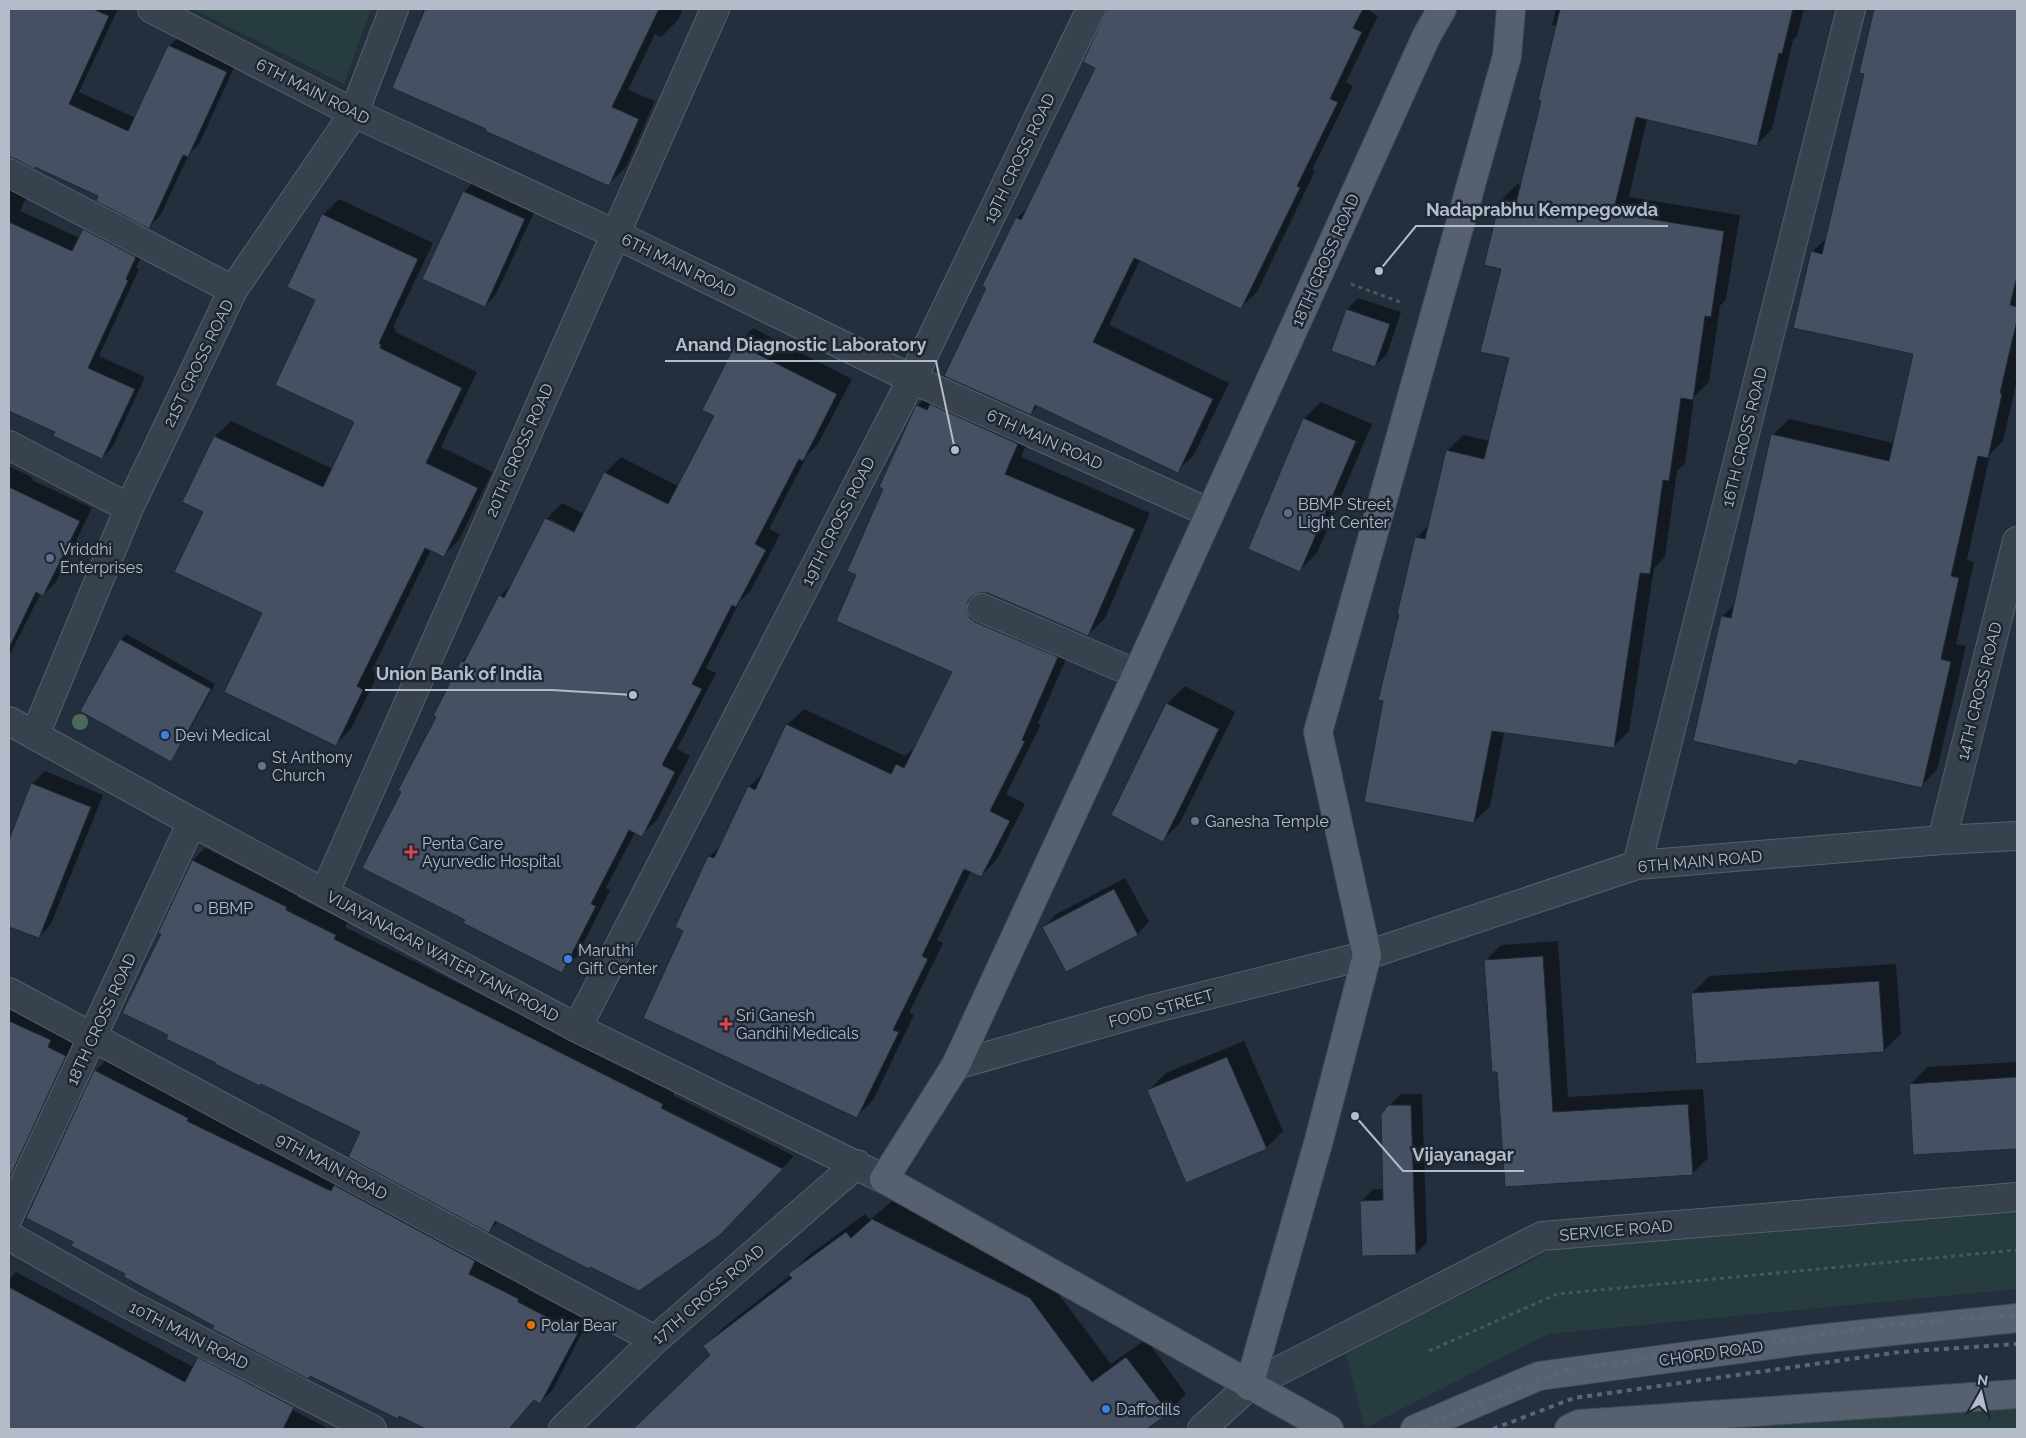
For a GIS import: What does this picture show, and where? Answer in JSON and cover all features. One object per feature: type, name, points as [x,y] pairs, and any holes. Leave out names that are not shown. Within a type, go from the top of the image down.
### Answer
[{"type":"main road","name":"18TH CROSS ROAD","points":[[884,1179],[956,1065],[1137,674],[1426,36],[1442,9]]},
{"type":"main road","points":[[1249,1386],[1319,1140],[1367,955],[1318,732],[1507,56],[1511,9]]},
{"type":"main road","points":[[884,1179],[1249,1386],[1329,1429]]},
{"type":"main road","name":"CHORD ROAD","points":[[1415,1429],[1539,1376],[1807,1340],[2017,1318]]},
{"type":"main road","points":[[1569,1429],[1579,1424],[2017,1394]]},
{"type":"street","name":"6TH MAIN ROAD","points":[[152,9],[354,113],[615,234],[912,379],[1210,513]]},
{"type":"street","name":"21ST CROSS ROAD","points":[[35,735],[129,508],[233,290],[354,113],[394,9]]},
{"type":"street","name":"20TH CROSS ROAD","points":[[325,892],[715,9]]},
{"type":"street","name":"19TH CROSS ROAD","points":[[577,1028],[912,379],[1091,9]]},
{"type":"street","name":"16TH CROSS ROAD","points":[[1637,865],[1851,9]]},
{"type":"street","points":[[9,173],[233,290]]},
{"type":"street","points":[[9,445],[129,508]]},
{"type":"street","name":"14TH CROSS ROAD","points":[[1942,840],[2017,541]]},
{"type":"street","points":[[982,608],[1137,674]]},
{"type":"street","name":"VIJAYANAGAR WATER TANK ROAD","points":[[9,721],[192,822],[577,1028],[857,1164],[884,1179]]},
{"type":"street","name":"18TH CROSS ROAD","points":[[9,1216],[192,822]]},
{"type":"street","name":"6TH MAIN ROAD","points":[[1367,955],[1637,865],[1942,840],[2017,836]]},
{"type":"street","name":"FOOD STREET","points":[[956,1065],[1152,1010],[1367,955]]},
{"type":"street","name":"9TH MAIN ROAD","points":[[9,992],[655,1340]]},
{"type":"street","name":"17TH CROSS ROAD","points":[[563,1429],[655,1340],[857,1164]]},
{"type":"street","name":"SERVICE ROAD","points":[[1249,1386],[1542,1236],[2017,1197]]},
{"type":"street","name":"10TH MAIN ROAD","points":[[9,1236],[132,1306],[372,1429]]},
{"type":"street","points":[[1202,1429],[1249,1386]]},
{"type":"path","points":[[1354,285],[1402,303]]},
{"type":"path","points":[[1429,1351],[1557,1294],[2017,1250]]},
{"type":"green space","points":[[193,9],[371,9],[344,84]]},
{"type":"green space","points":[[2017,1210],[2017,1289],[1548,1334],[1365,1428],[1345,1349],[1503,1276],[1554,1248],[1806,1229]]},
{"type":"green space","points":[[2017,1404],[2017,1429],[1664,1429]]},
{"type":"building","points":[[9,9],[93,9],[109,16],[69,104],[128,131],[168,45],[227,72],[188,157],[183,155],[149,229],[96,201],[98,196],[9,157]]},
{"type":"building","points":[[425,9],[659,9],[612,107],[639,119],[609,186],[392,88]]},
{"type":"building","points":[[1107,9],[1363,9],[1353,28],[1362,32],[1330,99],[1338,102],[1297,186],[1300,188],[1241,309],[1134,258],[1093,342],[1213,399],[1178,473],[1035,405],[1031,415],[944,376],[986,288],[982,286],[1016,217],[1021,220],[1095,68],[1083,62]]},
{"type":"building","points":[[1560,9],[1793,9],[1782,54],[1779,53],[1757,146],[1636,117],[1613,213],[1724,231],[1711,317],[1705,316],[1693,400],[1681,398],[1669,481],[1663,480],[1650,574],[1640,573],[1614,748],[1492,731],[1474,823],[1364,802],[1383,701],[1378,700],[1415,537],[1425,539],[1446,450],[1484,459],[1509,358],[1480,352],[1501,269],[1484,265],[1500,199],[1516,203],[1541,101],[1538,100]]},
{"type":"building","points":[[1874,9],[2017,9],[2017,276],[2010,305],[2017,307],[2017,320],[2000,393],[2002,394],[1988,458],[1978,456],[1951,576],[1959,578],[1941,659],[1951,662],[1922,788],[1799,760],[1797,765],[1693,741],[1721,616],[1731,618],[1771,434],[1889,461],[1913,354],[1793,328],[1811,251],[1822,254],[1864,74],[1859,73]]},
{"type":"building","points":[[463,191],[525,219],[485,307],[422,279]]},
{"type":"building","points":[[322,214],[418,259],[379,343],[381,345],[380,348],[462,388],[426,463],[478,488],[444,557],[425,548],[357,686],[363,690],[336,746],[224,692],[262,613],[174,572],[203,512],[182,502],[214,436],[323,487],[354,422],[275,385],[315,300],[287,287]]},
{"type":"building","points":[[9,222],[72,251],[83,229],[136,257],[126,279],[128,281],[88,368],[135,389],[102,459],[53,436],[55,432],[9,411]]},
{"type":"building","points":[[1346,309],[1390,324],[1375,367],[1331,351]]},
{"type":"building","points":[[736,343],[837,394],[803,461],[799,459],[755,544],[766,550],[736,607],[732,605],[692,684],[702,689],[662,765],[675,772],[642,837],[629,830],[591,904],[596,906],[562,973],[463,923],[465,920],[362,868],[401,792],[398,790],[436,717],[433,716],[461,661],[464,662],[499,595],[504,598],[545,518],[574,532],[604,472],[668,504],[714,416],[702,410]]},
{"type":"building","points":[[930,404],[1018,444],[1005,474],[1135,529],[1088,636],[988,593],[972,596],[968,601],[967,610],[970,618],[975,622],[1058,657],[1022,740],[1025,741],[990,811],[1010,821],[981,877],[964,869],[922,956],[928,959],[893,1030],[899,1032],[857,1118],[643,1018],[683,931],[675,927],[708,856],[714,858],[748,786],[755,790],[786,724],[891,774],[896,764],[904,768],[952,672],[836,621],[856,575],[847,571],[883,489],[879,487],[916,405],[927,410]]},
{"type":"building","points":[[1303,418],[1356,441],[1300,572],[1248,549]]},
{"type":"building","points":[[9,487],[80,521],[43,596],[36,592],[9,648]]},
{"type":"building","points":[[120,639],[211,689],[171,762],[80,711]]},
{"type":"building","points":[[1166,703],[1219,729],[1163,842],[1111,815]]},
{"type":"building","points":[[31,783],[91,807],[39,938],[9,927],[9,840]]},
{"type":"building","points":[[192,860],[287,907],[286,910],[336,935],[334,939],[663,1104],[661,1108],[783,1169],[720,1235],[639,1291],[590,1267],[589,1269],[495,1221],[489,1233],[348,1157],[360,1132],[215,1064],[166,1039],[168,1035],[122,1013],[161,934],[158,933]]},
{"type":"building","points":[[1114,889],[1138,935],[1066,972],[1042,927]]},
{"type":"building","points":[[1543,956],[1553,1112],[1688,1104],[1693,1175],[1505,1187],[1497,1072],[1492,1072],[1484,960]]},
{"type":"building","points":[[1879,981],[1884,1052],[1696,1064],[1691,993]]},
{"type":"building","points":[[9,1021],[51,1040],[48,1047],[66,1056],[9,1179]]},
{"type":"building","points":[[1227,1057],[1267,1149],[1186,1183],[1147,1090]]},
{"type":"building","points":[[94,1070],[188,1118],[187,1121],[331,1191],[334,1185],[475,1261],[469,1274],[519,1299],[518,1302],[578,1333],[540,1404],[534,1400],[509,1429],[426,1429],[399,1416],[398,1419],[310,1376],[308,1379],[212,1329],[214,1326],[124,1277],[125,1274],[71,1246],[73,1242],[26,1218]]},
{"type":"building","points":[[2017,1077],[2017,1149],[1913,1155],[1909,1084]]},
{"type":"building","points":[[1388,1105],[1411,1105],[1416,1255],[1362,1256],[1360,1201],[1383,1200],[1381,1115]]},
{"type":"building","points":[[872,1219],[1030,1298],[1092,1382],[1126,1357],[1169,1413],[1147,1429],[633,1429],[710,1355],[703,1346],[792,1278],[788,1274],[846,1232],[851,1238]]},
{"type":"building","points":[[9,1287],[185,1382],[198,1357],[294,1407],[283,1429],[9,1429]]},
{"type":"railway","points":[[1414,1429],[1566,1370],[1897,1324],[2017,1315]]},
{"type":"railway","points":[[1493,1429],[1574,1398],[1900,1352],[2017,1344]]},
{"type":"place","name":"Nadaprabhu Kempegowda","points":[[1379,271]]},
{"type":"place","name":"Anand Diagnostic Laboratory","points":[[955,450]]},
{"type":"place","name":"BBMP Street Light Center","points":[[1288,513]]},
{"type":"place","name":"Vriddhi Enterprises","points":[[50,558]]},
{"type":"place","name":"Union Bank of India","points":[[633,695]]},
{"type":"place","name":"Devi Medical","points":[[165,735]]},
{"type":"place","name":"St Anthony Church","points":[[262,766]]},
{"type":"place","name":"Ganesha Temple","points":[[1195,821]]},
{"type":"place","name":"Penta Care Ayurvedic Hospital","points":[[411,852]]},
{"type":"place","name":"BBMP","points":[[198,908]]},
{"type":"place","name":"Maruthi Gift Center","points":[[568,959]]},
{"type":"place","name":"Sri Ganesh Gandhi Medicals","points":[[726,1024]]},
{"type":"place","name":"Vijayanagar","points":[[1355,1116]]},
{"type":"place","name":"Polar Bear","points":[[531,1325]]},
{"type":"place","name":"Daffodils","points":[[1106,1409]]}]
